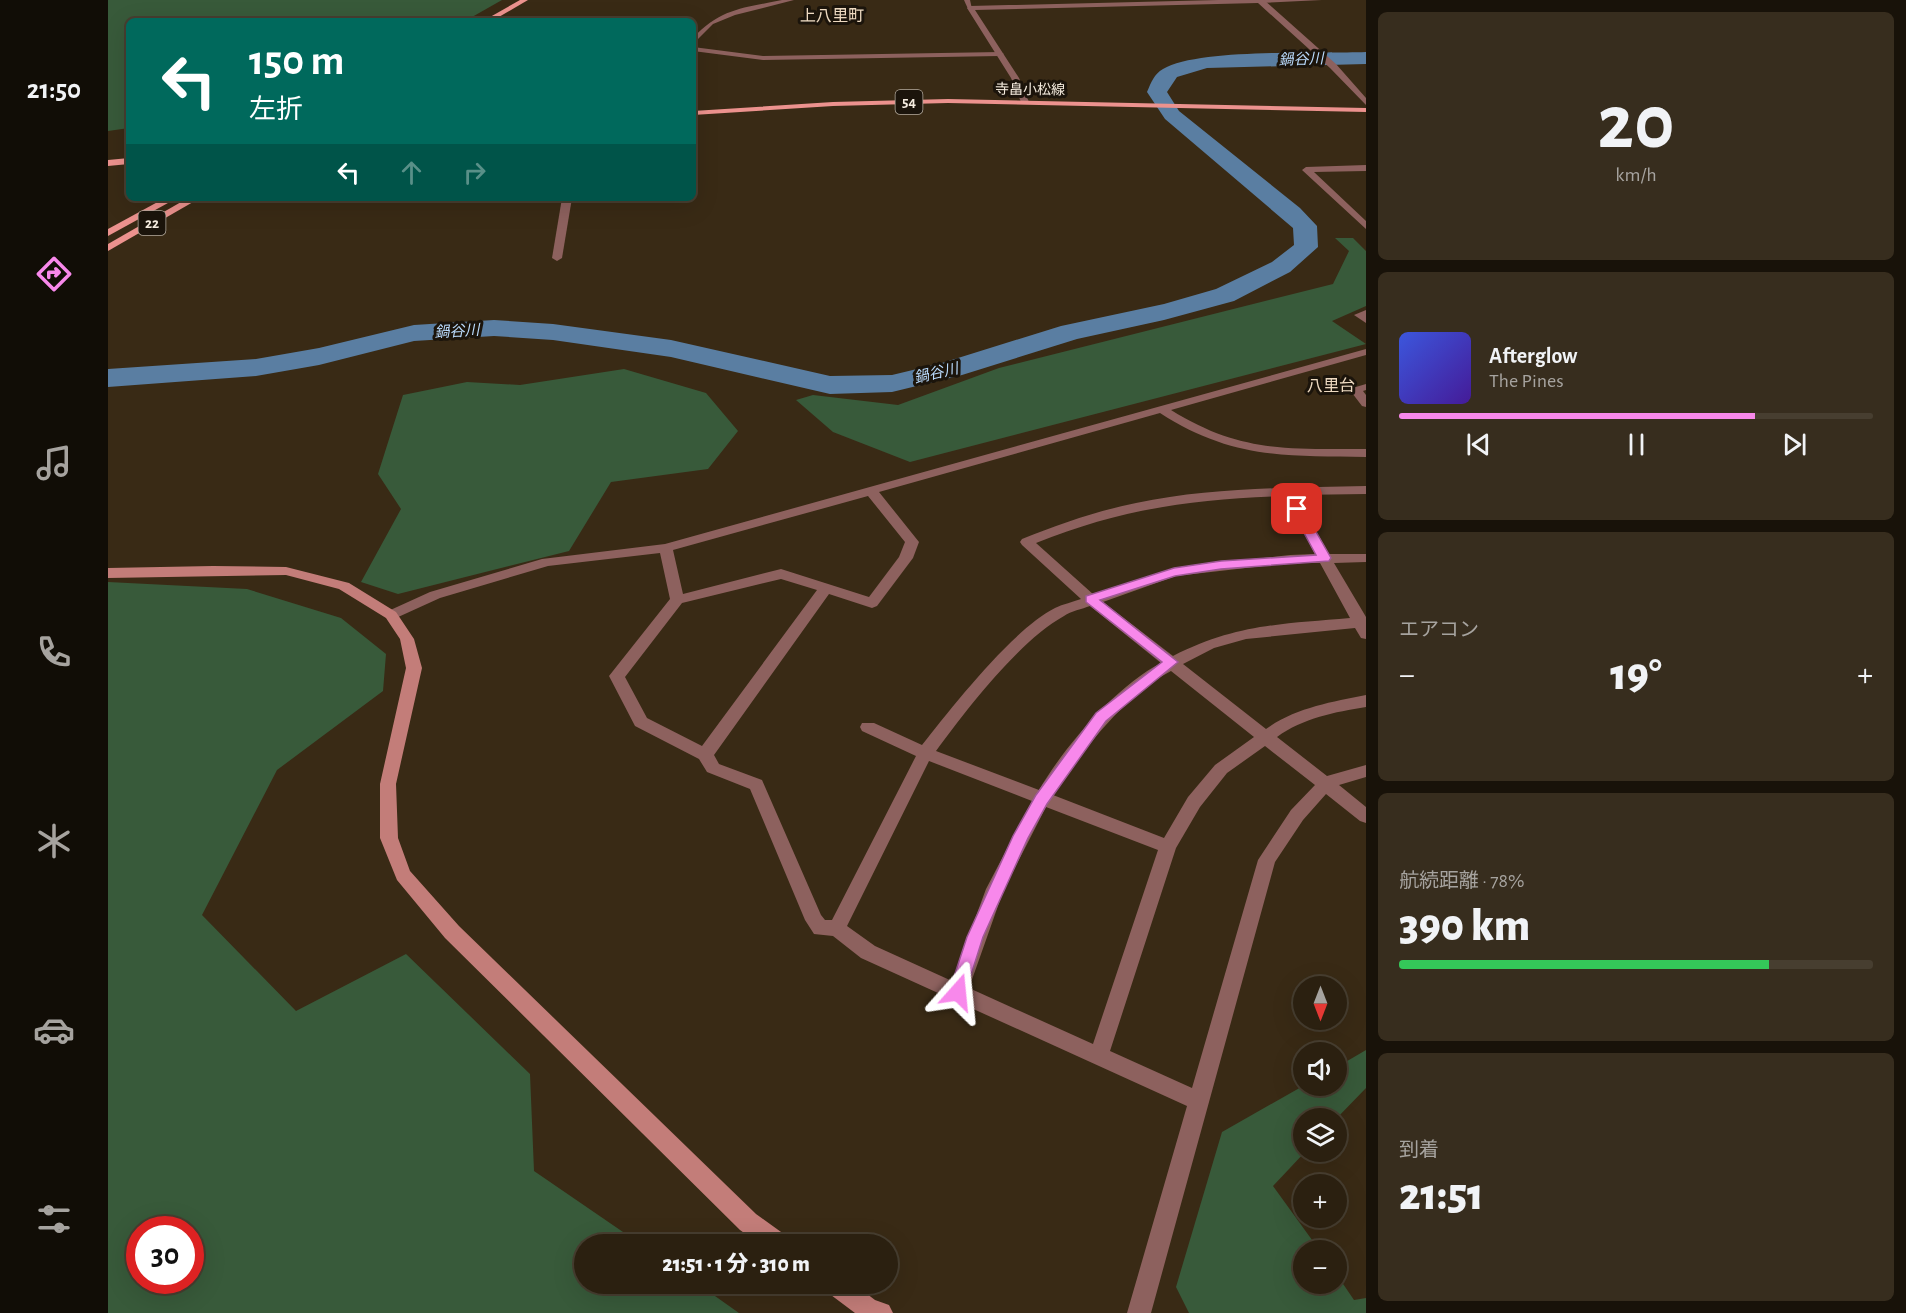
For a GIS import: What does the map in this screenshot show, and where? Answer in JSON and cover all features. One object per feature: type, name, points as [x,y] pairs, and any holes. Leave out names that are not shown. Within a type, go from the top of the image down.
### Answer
[{"type":"main road","points":[[494,18],[527,3]]},
{"type":"main road","points":[[505,18],[527,3]]},
{"type":"main road","name":"寺畠小松線","points":[[696,107],[831,99],[1024,99],[1209,103],[1366,110]]},
{"type":"main road","name":"寺畠小松線","points":[[696,113],[833,104],[1024,99]]},
{"type":"main road","name":"寺畠小松線","points":[[1209,103],[1366,103]]},
{"type":"main road","points":[[108,164],[126,161]]},
{"type":"main road","name":"22","points":[[108,233],[167,201]]},
{"type":"main road","name":"22","points":[[108,248],[190,201]]},
{"type":"main road","points":[[108,573],[213,570],[286,572],[344,586],[391,615],[407,639],[414,668],[388,784],[388,838],[403,875],[452,932],[748,1222],[765,1234]]},
{"type":"main road","points":[[849,1294],[869,1309],[881,1313]]},
{"type":"street","points":[[696,39],[711,23],[733,13],[791,0]]},
{"type":"street","points":[[967,0],[1024,99]]},
{"type":"street","points":[[970,8],[1319,0]]},
{"type":"street","points":[[1260,1],[1333,66],[1366,103]]},
{"type":"street","points":[[696,49],[763,58],[1000,54]]},
{"type":"street","points":[[1366,168],[1306,170],[1366,226]]},
{"type":"street","points":[[557,258],[566,201]]},
{"type":"street","points":[[1366,314],[1359,315],[1366,320]]},
{"type":"street","points":[[391,615],[435,596],[547,562],[666,548],[873,492],[1366,352]]},
{"type":"street","points":[[1366,387],[1356,389],[1366,403]]},
{"type":"street","points":[[1163,410],[1208,436],[1234,444],[1294,451],[1366,453]]},
{"type":"street","points":[[1366,490],[1288,492],[1156,504],[1106,514],[1027,542],[1090,599],[1366,816]]},
{"type":"street","points":[[873,492],[912,542],[906,558],[872,603],[781,574],[677,600],[617,676],[640,722],[705,755],[713,768],[756,785],[813,920],[821,928],[837,928],[868,952],[1099,1054],[1198,1101]]},
{"type":"street","points":[[958,992],[975,937],[1021,836],[1042,800],[1101,717],[1171,662],[1210,644],[1242,635],[1364,626],[1288,492]]},
{"type":"street","points":[[666,548],[677,600]]},
{"type":"street","points":[[837,928],[925,753],[955,714],[1031,633],[1059,612],[1090,599],[1174,572],[1221,565],[1324,558],[1366,558]]},
{"type":"street","points":[[705,755],[826,588]]},
{"type":"street","points":[[1099,1054],[1168,847],[1194,802],[1221,769],[1266,739],[1281,726],[1322,709],[1366,701]]},
{"type":"street","points":[[868,728],[1042,800],[1168,847]]},
{"type":"street","points":[[1139,1313],[1267,860],[1297,815],[1326,783],[1366,771]]},
{"type":"green space","points":[[108,0],[502,0],[470,18],[126,18],[126,128],[108,131]]},
{"type":"green space","points":[[1335,238],[1353,238],[1366,251],[1366,306],[1332,321],[1366,344],[910,462],[833,432],[796,400],[813,395],[898,405],[999,368],[1333,284],[1349,251]]},
{"type":"green space","points":[[624,369],[706,393],[738,431],[708,469],[611,482],[569,551],[398,594],[361,582],[401,509],[378,474],[403,395],[467,382],[520,385]]},
{"type":"green space","points":[[108,582],[247,589],[341,618],[386,654],[383,691],[277,770],[202,915],[296,1011],[406,954],[530,1074],[534,1171],[626,1234],[574,1234],[574,1294],[712,1294],[739,1313],[108,1313]]},
{"type":"green space","points":[[1366,1050],[1366,1088],[1347,1108],[1293,1108],[1293,1162],[1296,1162],[1273,1186],[1293,1214],[1293,1228],[1303,1228],[1312,1240],[1293,1240],[1293,1294],[1347,1294],[1347,1290],[1354,1300],[1366,1298],[1366,1313],[1189,1313],[1176,1287],[1222,1132],[1293,1092],[1293,1096],[1347,1096],[1347,1061]]},
{"type":"waterway","name":"鍋谷川","points":[[108,378],[256,367],[319,356],[414,333],[494,328],[553,332],[671,348],[795,379],[830,385],[861,386],[922,377],[1071,332],[1195,305],[1254,283],[1281,267],[1306,247],[1305,226],[1172,115],[1157,92],[1162,80],[1170,73],[1206,62],[1366,58]]},
{"type":"district","name":"上八里町","points":[[832,15]]},
{"type":"district","name":"八里台","points":[[1331,385]]},
{"type":"route","points":[[958,992],[975,937],[1021,836],[1042,800],[1101,717],[1171,662],[1090,599],[1174,572],[1221,565],[1324,558],[1297,509]]}]
